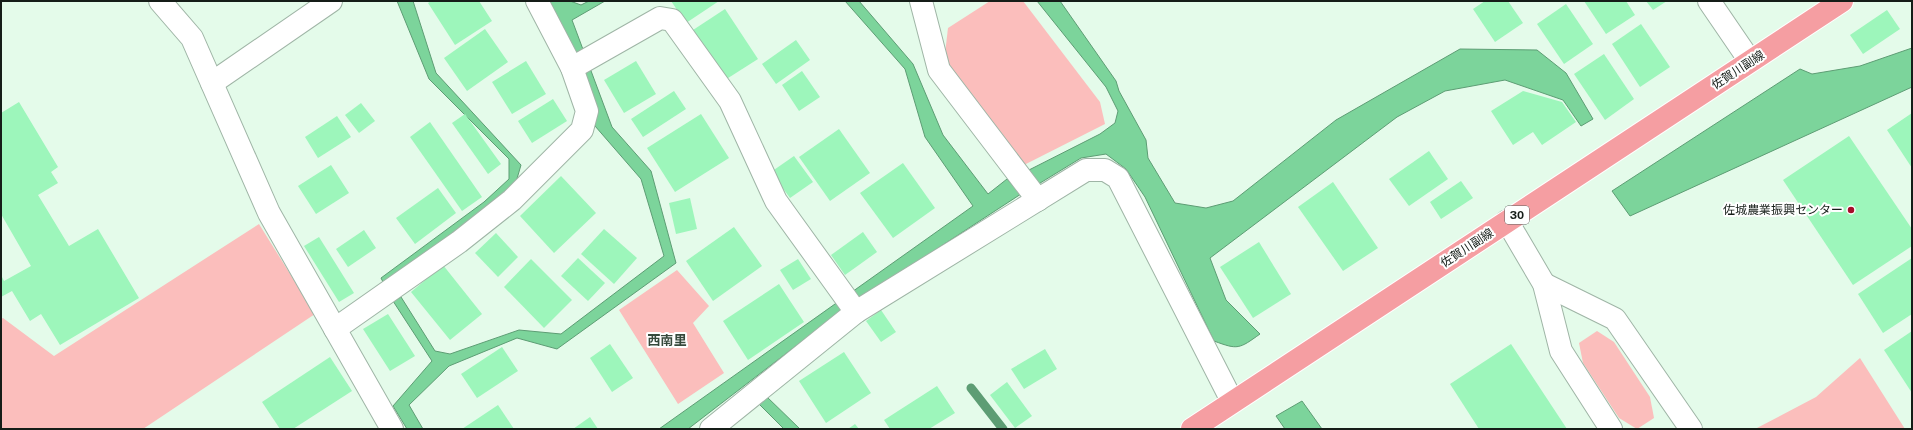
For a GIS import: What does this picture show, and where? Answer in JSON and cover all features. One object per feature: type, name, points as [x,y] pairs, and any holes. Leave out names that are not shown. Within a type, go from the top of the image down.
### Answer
[{"type":"main road","name":"佐賀川副線","points":[[1192,429],[1232,401],[1842,1]]},
{"type":"street","points":[[160,1],[192,38],[269,213],[392,429]]},
{"type":"street","points":[[212,83],[331,1]]},
{"type":"street","points":[[335,329],[459,242],[512,200],[582,130],[587,111],[580,64],[537,1]]},
{"type":"street","points":[[921,1],[939,70],[1038,200]]},
{"type":"street","points":[[1710,1],[1750,62]]},
{"type":"street","points":[[580,64],[660,18],[672,20],[730,101],[776,201],[856,312]]},
{"type":"street","points":[[711,429],[856,312],[1086,170],[1105,170],[1118,178],[1232,401]]},
{"type":"street","points":[[1507,221],[1544,284],[1562,351],[1611,429]]},
{"type":"street","points":[[1544,284],[1615,319],[1691,429]]},
{"type":"shaded area","points":[[397,1],[413,1],[436,73],[521,165],[516,182],[493,204],[384,284],[381,278],[484,202],[509,179],[509,159],[429,79]]},
{"type":"shaded area","points":[[549,1],[570,1],[581,5],[589,1],[605,1],[572,20],[612,127],[651,171],[676,263],[557,349],[517,338],[449,366],[409,405],[423,429],[407,429],[393,406],[432,361],[393,301],[401,297],[435,351],[450,354],[519,330],[561,334],[664,256],[641,179],[595,126],[584,71]]},
{"type":"shaded area","points":[[845,1],[859,1],[913,64],[943,135],[988,194],[1007,179],[1021,194],[840,312],[688,429],[659,429],[973,206],[925,137],[905,69]]},
{"type":"shaded area","points":[[990,1],[1023,1],[1100,102],[1105,124],[1022,166],[944,62],[948,28]]},
{"type":"shaded area","points":[[1037,1],[1060,1],[1116,81],[1119,91],[1146,140],[1148,158],[1175,203],[1206,208],[1233,201],[1336,120],[1460,49],[1537,50],[1566,73],[1593,119],[1581,126],[1563,100],[1505,80],[1445,91],[1397,117],[1210,258],[1226,300],[1260,334],[1243,345],[1234,347],[1228,346],[1214,341],[1145,197],[1126,169],[1106,154],[1081,158],[1032,188],[1025,172],[1100,134],[1115,123],[1118,111],[1106,87]]},
{"type":"shaded area","points":[[1912,48],[1912,87],[1630,216],[1612,191],[1800,69],[1812,74],[1860,66]]},
{"type":"shaded area","points":[[259,224],[315,314],[143,429],[1,429],[1,319],[3,318],[54,356]]},
{"type":"shaded area","points":[[677,270],[709,306],[693,323],[724,373],[678,404],[619,310]]},
{"type":"shaded area","points":[[1597,331],[1614,342],[1650,397],[1654,418],[1637,429],[1619,418],[1583,363],[1579,343]]},
{"type":"shaded area","points":[[1860,358],[1905,429],[1755,429],[1816,397]]},
{"type":"shaded area","points":[[766,396],[800,429],[784,429],[757,402]]},
{"type":"shaded area","points":[[1302,401],[1322,429],[1285,429],[1276,416]]},
{"type":"building","points":[[431,1],[479,1],[492,21],[455,45],[428,3]]},
{"type":"building","points":[[671,1],[719,1],[686,23]]},
{"type":"building","points":[[1485,1],[1508,1],[1523,23],[1495,42],[1473,9]]},
{"type":"building","points":[[1584,1],[1626,1],[1635,15],[1606,34]]},
{"type":"building","points":[[1646,1],[1667,1],[1653,10]]},
{"type":"building","points":[[1566,4],[1593,44],[1564,64],[1537,24]]},
{"type":"building","points":[[725,9],[758,59],[725,80],[693,30]]},
{"type":"building","points":[[1887,10],[1900,29],[1863,54],[1850,35]]},
{"type":"building","points":[[1641,24],[1670,67],[1640,87],[1612,44]]},
{"type":"building","points":[[485,29],[508,62],[467,91],[444,58]]},
{"type":"building","points":[[796,40],[810,60],[776,84],[762,64]]},
{"type":"building","points":[[1604,54],[1634,99],[1605,120],[1574,74]]},
{"type":"building","points":[[526,61],[546,94],[512,114],[492,82]]},
{"type":"building","points":[[636,61],[656,94],[624,113],[604,80]]},
{"type":"building","points":[[802,71],[820,97],[799,111],[782,85]]},
{"type":"building","points":[[674,91],[686,109],[643,137],[631,119]]},
{"type":"building","points":[[1523,91],[1562,102],[1576,122],[1542,145],[1533,132],[1513,145],[1491,111]]},
{"type":"building","points":[[553,99],[567,121],[532,143],[518,121]]},
{"type":"building","points":[[19,102],[58,167],[51,172],[58,183],[38,195],[69,246],[98,229],[139,298],[60,345],[41,314],[30,321],[12,291],[1,297],[1,275],[4,281],[31,266],[1,214],[1,113]]},
{"type":"building","points":[[361,103],[375,121],[359,133],[345,115]]},
{"type":"building","points":[[1912,113],[1912,168],[1887,130]]},
{"type":"building","points":[[465,114],[501,164],[488,174],[452,123]]},
{"type":"building","points":[[701,114],[729,158],[675,192],[647,148]]},
{"type":"building","points":[[337,116],[351,137],[318,158],[305,137]]},
{"type":"building","points":[[430,122],[482,197],[462,211],[410,137]]},
{"type":"building","points":[[839,129],[870,173],[830,201],[799,157]]},
{"type":"building","points":[[1849,136],[1912,229],[1912,246],[1853,285],[1783,180]]},
{"type":"building","points":[[1429,151],[1448,179],[1409,206],[1389,179]]},
{"type":"building","points":[[794,156],[813,182],[790,198],[771,172]]},
{"type":"building","points":[[903,163],[935,208],[893,238],[860,193]]},
{"type":"building","points":[[331,165],[349,193],[316,214],[298,186]]},
{"type":"building","points":[[561,176],[596,213],[554,253],[520,216]]},
{"type":"building","points":[[1461,181],[1473,198],[1441,219],[1430,202]]},
{"type":"building","points":[[1333,182],[1378,248],[1343,271],[1298,207]]},
{"type":"building","points":[[438,188],[456,213],[415,244],[396,218]]},
{"type":"building","points":[[690,198],[697,229],[676,234],[669,203]]},
{"type":"building","points":[[734,227],[762,266],[713,301],[686,261]]},
{"type":"building","points":[[604,229],[637,258],[614,284],[581,254]]},
{"type":"building","points":[[364,230],[376,248],[348,267],[336,249]]},
{"type":"building","points":[[863,232],[877,252],[845,275],[831,255]]},
{"type":"building","points":[[496,233],[518,257],[498,277],[475,253]]},
{"type":"building","points":[[319,237],[354,293],[339,302],[304,246]]},
{"type":"building","points":[[1259,242],[1291,294],[1253,318],[1220,267]]},
{"type":"building","points":[[578,258],[605,283],[588,301],[561,276]]},
{"type":"building","points":[[1912,258],[1912,314],[1883,333],[1858,294]]},
{"type":"building","points":[[531,259],[572,300],[544,328],[504,287]]},
{"type":"building","points":[[798,259],[811,279],[793,290],[780,270]]},
{"type":"building","points":[[443,265],[482,314],[450,340],[411,292]]},
{"type":"building","points":[[779,284],[804,322],[748,360],[723,321]]},
{"type":"building","points":[[881,310],[896,332],[881,342],[866,321]]},
{"type":"building","points":[[388,314],[415,356],[390,371],[363,329]]},
{"type":"building","points":[[1912,331],[1912,393],[1884,350]]},
{"type":"building","points":[[610,344],[633,378],[612,392],[590,358]]},
{"type":"building","points":[[1511,344],[1567,429],[1479,429],[1450,384]]},
{"type":"building","points":[[502,347],[518,371],[477,398],[461,374]]},
{"type":"building","points":[[1045,349],[1057,369],[1024,389],[1011,369]]},
{"type":"building","points":[[844,352],[871,393],[826,423],[799,381]]},
{"type":"building","points":[[330,357],[352,391],[293,429],[280,429],[262,402]]},
{"type":"building","points":[[1007,382],[1032,416],[1015,428],[990,395]]},
{"type":"building","points":[[937,386],[955,413],[929,429],[890,429],[884,420]]},
{"type":"building","points":[[498,405],[514,429],[462,429]]},
{"type":"building","points":[[590,417],[598,429],[573,429]]},
{"type":"building","points":[[855,424],[859,429],[848,429]]},
{"type":"waterway","points":[[971,388],[1003,429]]},
{"type":"place","name":"佐城農業振興センター","points":[[1851,210]]},
{"type":"district","name":"西南里","points":[[667,340]]}]
